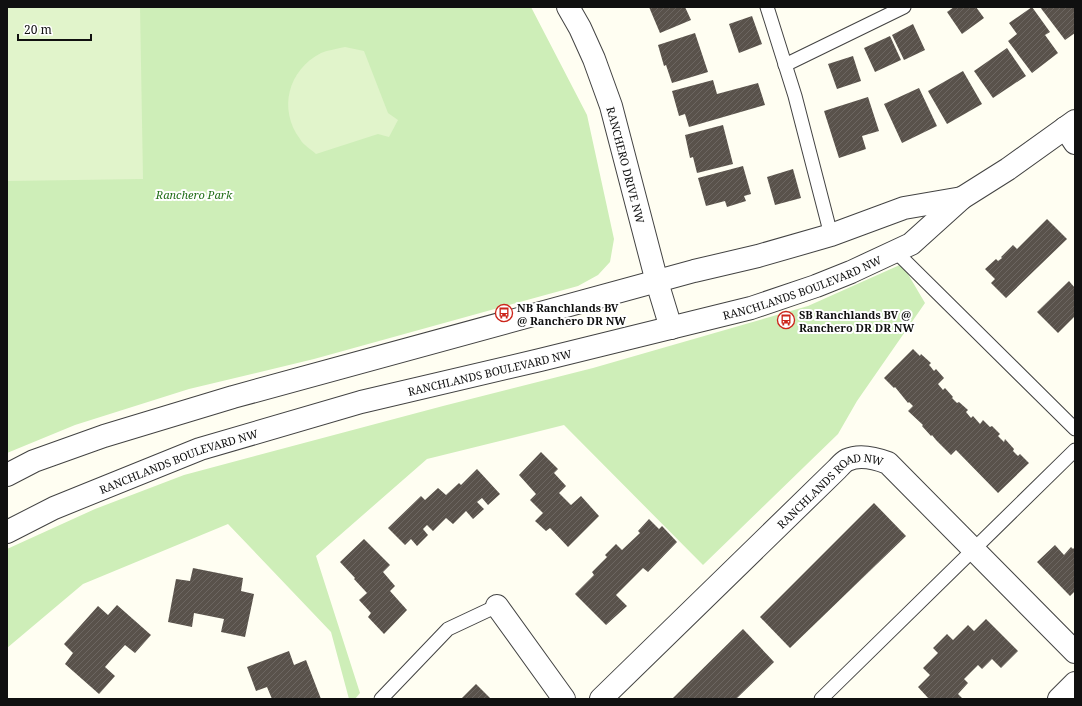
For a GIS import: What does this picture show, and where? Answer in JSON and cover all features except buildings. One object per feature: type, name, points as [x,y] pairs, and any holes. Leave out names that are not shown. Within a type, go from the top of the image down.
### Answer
[{"type":"street","name":"RANCHERO DRIVE NW","points":[[568,7],[580,28],[594,59],[611,106],[657,282],[671,328]]},
{"type":"street","name":"RANCHLANDS BOULEVARD NW","points":[[7,532],[54,508],[200,449],[361,402],[751,308],[816,286],[851,272],[911,244],[962,198],[1072,131]]},
{"type":"street","name":"RANCHLANDS BOULEVARD NW","points":[[7,475],[34,461],[104,436],[233,397],[694,271],[758,256],[831,235],[904,208],[962,198]]},
{"type":"street","name":"RANCHLANDS ROAD NW","points":[[601,699],[846,461],[858,457],[876,458],[888,463],[1075,652]]},
{"type":"street","points":[[497,606],[564,699]]},
{"type":"street","points":[[1059,699],[1075,683]]},
{"type":"lane","points":[[767,7],[795,96],[831,235]]},
{"type":"lane","points":[[786,65],[904,7]]},
{"type":"lane","points":[[895,251],[1075,429]]},
{"type":"lane","points":[[821,699],[1075,450]]},
{"type":"lane","points":[[382,699],[448,629],[497,606]]},
{"type":"green space","name":"Ranchero Park","points":[[7,7],[531,7],[587,115],[614,239],[610,262],[598,275],[578,286],[314,359],[189,389],[75,425],[7,453]]},
{"type":"green space","points":[[7,7],[140,7],[143,179],[7,181]]},
{"type":"green space","points":[[345,47],[364,51],[388,113],[398,120],[389,137],[378,134],[316,154],[301,141],[293,127],[289,115],[288,103],[290,91],[294,80],[301,69],[310,60],[321,53]]},
{"type":"green space","points":[[902,264],[925,303],[857,401],[838,434],[703,565],[564,425],[427,459],[316,556],[360,693],[355,699],[349,699],[331,632],[228,524],[83,584],[7,648],[7,549],[95,509],[184,475],[443,406],[593,368],[808,306]]},
{"type":"place","name":"NB Ranchlands BV @ Ranchero DR NW","points":[[504,313]]},
{"type":"place","name":"SB Ranchlands BV @ Ranchero DR DR NW","points":[[786,320]]}]
